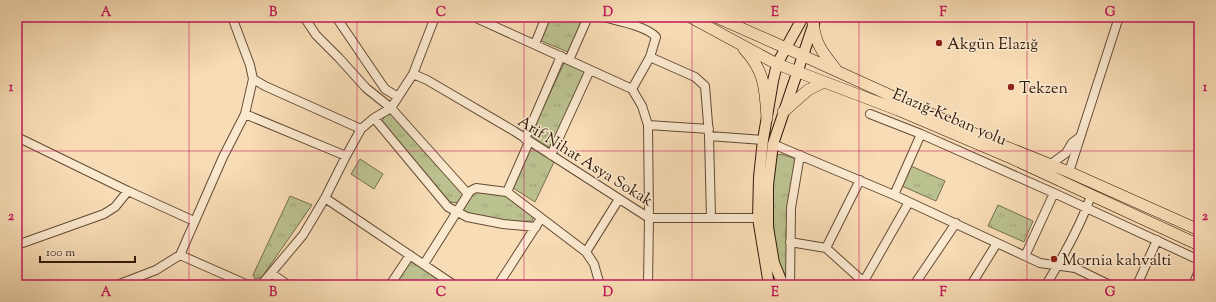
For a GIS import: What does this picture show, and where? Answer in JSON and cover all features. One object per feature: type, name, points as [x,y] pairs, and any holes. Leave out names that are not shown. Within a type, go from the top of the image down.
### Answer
[{"type":"highway","name":"Elazığ-Keban yolu","points":[[690,17],[778,64],[898,110],[1011,158],[1199,245]]},
{"type":"highway","name":"Elazığ-Keban yolu","points":[[716,17],[984,138],[1051,164],[1199,230]]},
{"type":"highway","points":[[814,19],[816,39],[820,50],[836,70]]},
{"type":"highway","points":[[738,43],[754,61],[763,78],[766,118]]},
{"type":"highway","points":[[783,112],[808,90],[824,82]]},
{"type":"main road","points":[[783,285],[774,263],[768,227],[768,142],[766,118],[778,64],[802,17]]},
{"type":"main road","points":[[769,285],[758,218],[759,176],[768,142],[783,112],[814,19]]},
{"type":"street","points":[[118,285],[156,270],[180,255],[223,157],[245,114],[253,79],[250,64],[232,17]]},
{"type":"street","points":[[304,17],[316,35],[366,88],[391,108],[468,194]]},
{"type":"street","points":[[336,17],[385,89],[398,97]]},
{"type":"street","points":[[260,285],[303,235],[325,198],[361,129],[374,118],[391,108],[413,74],[435,17]]},
{"type":"street","points":[[474,17],[632,89],[642,106],[648,126],[648,285]]},
{"type":"street","points":[[535,44],[546,17]]},
{"type":"street","points":[[508,192],[527,140],[565,58],[588,17]]},
{"type":"street","points":[[603,17],[642,28],[654,34],[656,40],[650,57],[632,89]]},
{"type":"street","points":[[1069,172],[1119,17]]},
{"type":"street","points":[[650,57],[687,73],[705,86],[709,133],[711,218]]},
{"type":"street","points":[[551,155],[590,70]]},
{"type":"street","name":"Arif Nihat Asya Sokak","points":[[413,74],[427,80],[527,140],[649,218],[758,218]]},
{"type":"street","points":[[253,79],[265,86],[361,129]]},
{"type":"street","points":[[245,114],[346,156]]},
{"type":"street","points":[[870,114],[921,134],[1054,193],[1199,260]]},
{"type":"street","points":[[374,118],[448,207],[467,217],[503,224],[536,227]]},
{"type":"street","points":[[648,126],[768,142],[894,195],[1040,263],[1075,268],[1110,285]]},
{"type":"street","points":[[894,195],[921,134]]},
{"type":"street","points":[[1051,164],[1066,153],[1072,143],[1080,137]]},
{"type":"street","points":[[17,138],[128,192],[194,221]]},
{"type":"street","points":[[790,285],[791,208],[800,156]]},
{"type":"street","points":[[826,248],[860,180]]},
{"type":"street","points":[[424,264],[470,191],[476,188],[508,192],[586,252],[594,264],[598,284]]},
{"type":"street","points":[[17,245],[104,214],[115,207],[128,192]]},
{"type":"street","points":[[1025,256],[1054,193]]},
{"type":"street","points":[[1046,285],[1058,266],[1091,196]]},
{"type":"street","points":[[325,198],[424,264],[445,282],[454,285]]},
{"type":"street","points":[[586,252],[619,199]]},
{"type":"street","points":[[790,242],[826,248],[866,283],[909,202]]},
{"type":"street","points":[[498,285],[542,218]]},
{"type":"street","points":[[914,285],[956,223]]},
{"type":"street","points":[[1138,285],[1157,240]]},
{"type":"street","points":[[971,285],[997,243]]},
{"type":"street","points":[[180,255],[248,285]]},
{"type":"street","points":[[390,285],[410,255]]},
{"type":"street","points":[[1192,285],[1199,271]]},
{"type":"street","points":[[271,273],[288,285]]},
{"type":"green space","points":[[548,17],[584,17],[568,52],[539,40]]},
{"type":"green space","points":[[565,61],[586,71],[550,148],[530,136]]},
{"type":"green space","points":[[392,114],[464,194],[459,203],[450,202],[382,122],[385,115]]},
{"type":"green space","points":[[531,146],[555,160],[535,202],[513,188]]},
{"type":"green space","points":[[782,154],[795,159],[786,230],[788,284],[779,263],[772,220],[774,168],[777,155]]},
{"type":"green space","points":[[360,159],[383,174],[374,189],[351,174]]},
{"type":"green space","points":[[911,166],[945,181],[936,201],[902,186]]},
{"type":"green space","points":[[475,191],[508,195],[534,215],[532,221],[488,218],[462,212]]},
{"type":"green space","points":[[290,196],[312,205],[262,277],[255,279],[253,275]]},
{"type":"green space","points":[[998,205],[1033,221],[1024,242],[988,226]]},
{"type":"green space","points":[[411,261],[441,281],[438,285],[393,285],[408,262]]},
{"type":"place","name":"Akgün Elazığ","points":[[939,43]]},
{"type":"place","name":"Tekzen","points":[[1011,87]]},
{"type":"place","name":"Mornia kahvalti","points":[[1054,259]]}]
